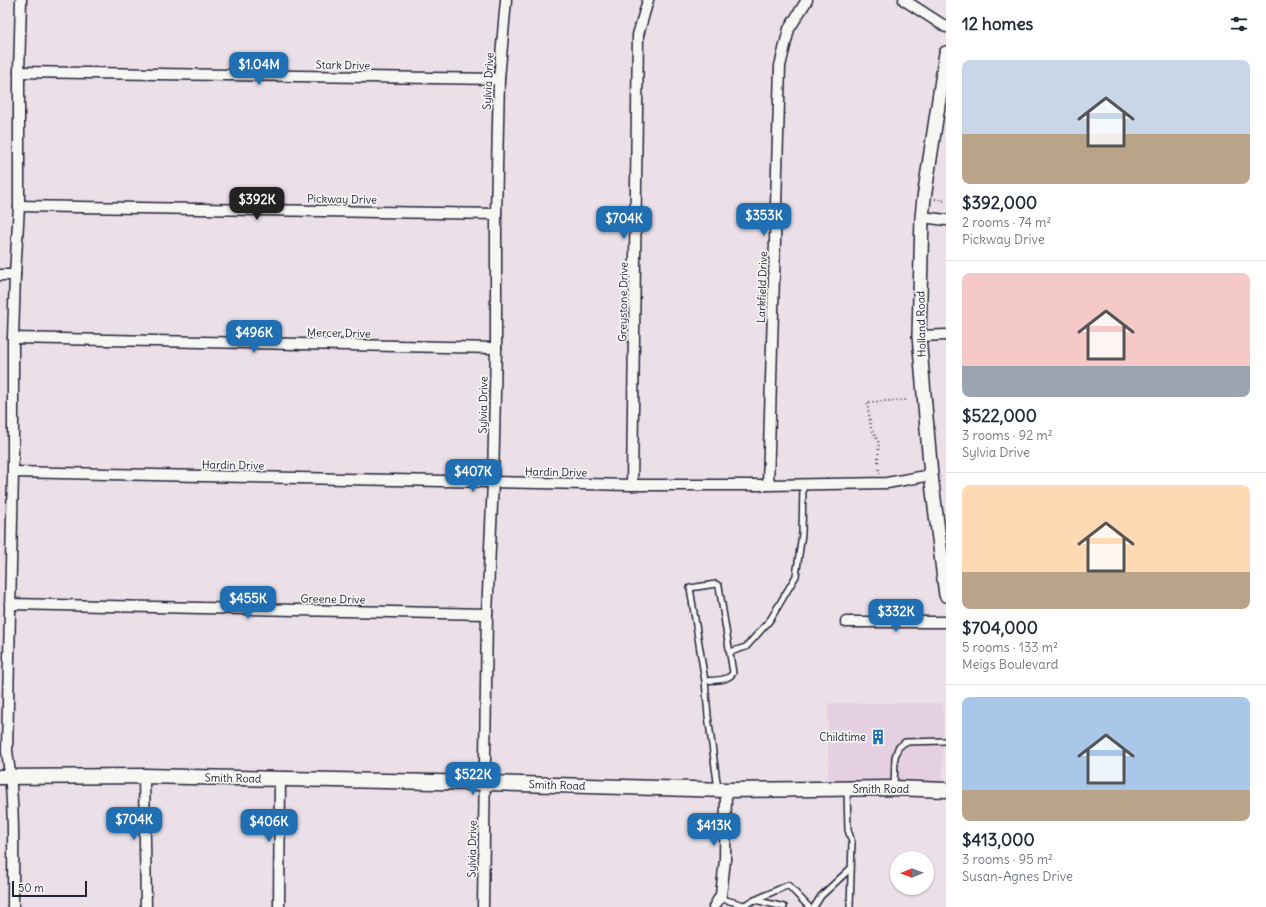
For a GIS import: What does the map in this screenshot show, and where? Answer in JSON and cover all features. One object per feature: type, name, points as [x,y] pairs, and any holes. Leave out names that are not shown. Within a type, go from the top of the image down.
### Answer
[{"type":"main road","name":"Smith Road","points":[[6,777],[144,776],[485,783],[722,790],[894,788],[946,790]]},
{"type":"street","points":[[13,907],[13,800],[6,777],[8,751],[13,472],[13,338],[19,206],[19,72],[21,0]]},
{"type":"street","name":"Sylvia Drive","points":[[483,907],[487,614],[493,482],[496,348],[496,214],[499,79],[506,0]]},
{"type":"street","name":"Greystone Drive","points":[[632,485],[638,35],[648,0]]},
{"type":"street","name":"Larkfield Drive","points":[[768,485],[780,66],[790,30],[807,0]]},
{"type":"street","points":[[904,0],[946,27]]},
{"type":"street","name":"Holland Road","points":[[946,53],[922,218],[919,336],[931,475],[946,595]]},
{"type":"street","name":"Stark Drive","points":[[19,72],[499,79]]},
{"type":"street","name":"Pickway Drive","points":[[19,206],[496,214]]},
{"type":"street","points":[[922,218],[946,220]]},
{"type":"street","points":[[0,275],[15,275]]},
{"type":"street","points":[[919,336],[946,335]]},
{"type":"street","name":"Mercer Drive","points":[[13,338],[496,348]]},
{"type":"street","name":"Hardin Drive","points":[[13,472],[632,485],[887,484],[931,475]]},
{"type":"street","name":"Greene Drive","points":[[10,604],[487,614]]},
{"type":"street","points":[[846,622],[946,622]]},
{"type":"street","points":[[144,776],[146,907]]},
{"type":"street","points":[[279,907],[280,779]]},
{"type":"street","points":[[714,907],[721,895],[725,860],[722,790]]},
{"type":"lane","points":[[730,652],[746,647],[770,620],[796,576],[802,534],[803,485]]},
{"type":"lane","points":[[706,681],[725,679],[733,673],[719,586],[712,584],[690,588],[706,681],[708,716],[722,790]]},
{"type":"lane","points":[[894,788],[895,757],[898,748],[905,742],[946,741]]},
{"type":"lane","points":[[848,789],[848,830],[852,842],[850,907]]},
{"type":"lane","points":[[814,907],[821,896],[851,868]]},
{"type":"lane","points":[[719,898],[744,905],[788,885],[809,907]]},
{"type":"lane","points":[[755,900],[784,907]]},
{"type":"path","points":[[880,484],[878,458],[879,444],[870,428],[867,402],[906,400]]},
{"type":"shaded area","points":[[828,703],[943,703],[943,785],[828,783]]},
{"type":"place","name":"Childtime","points":[[878,737]]}]
